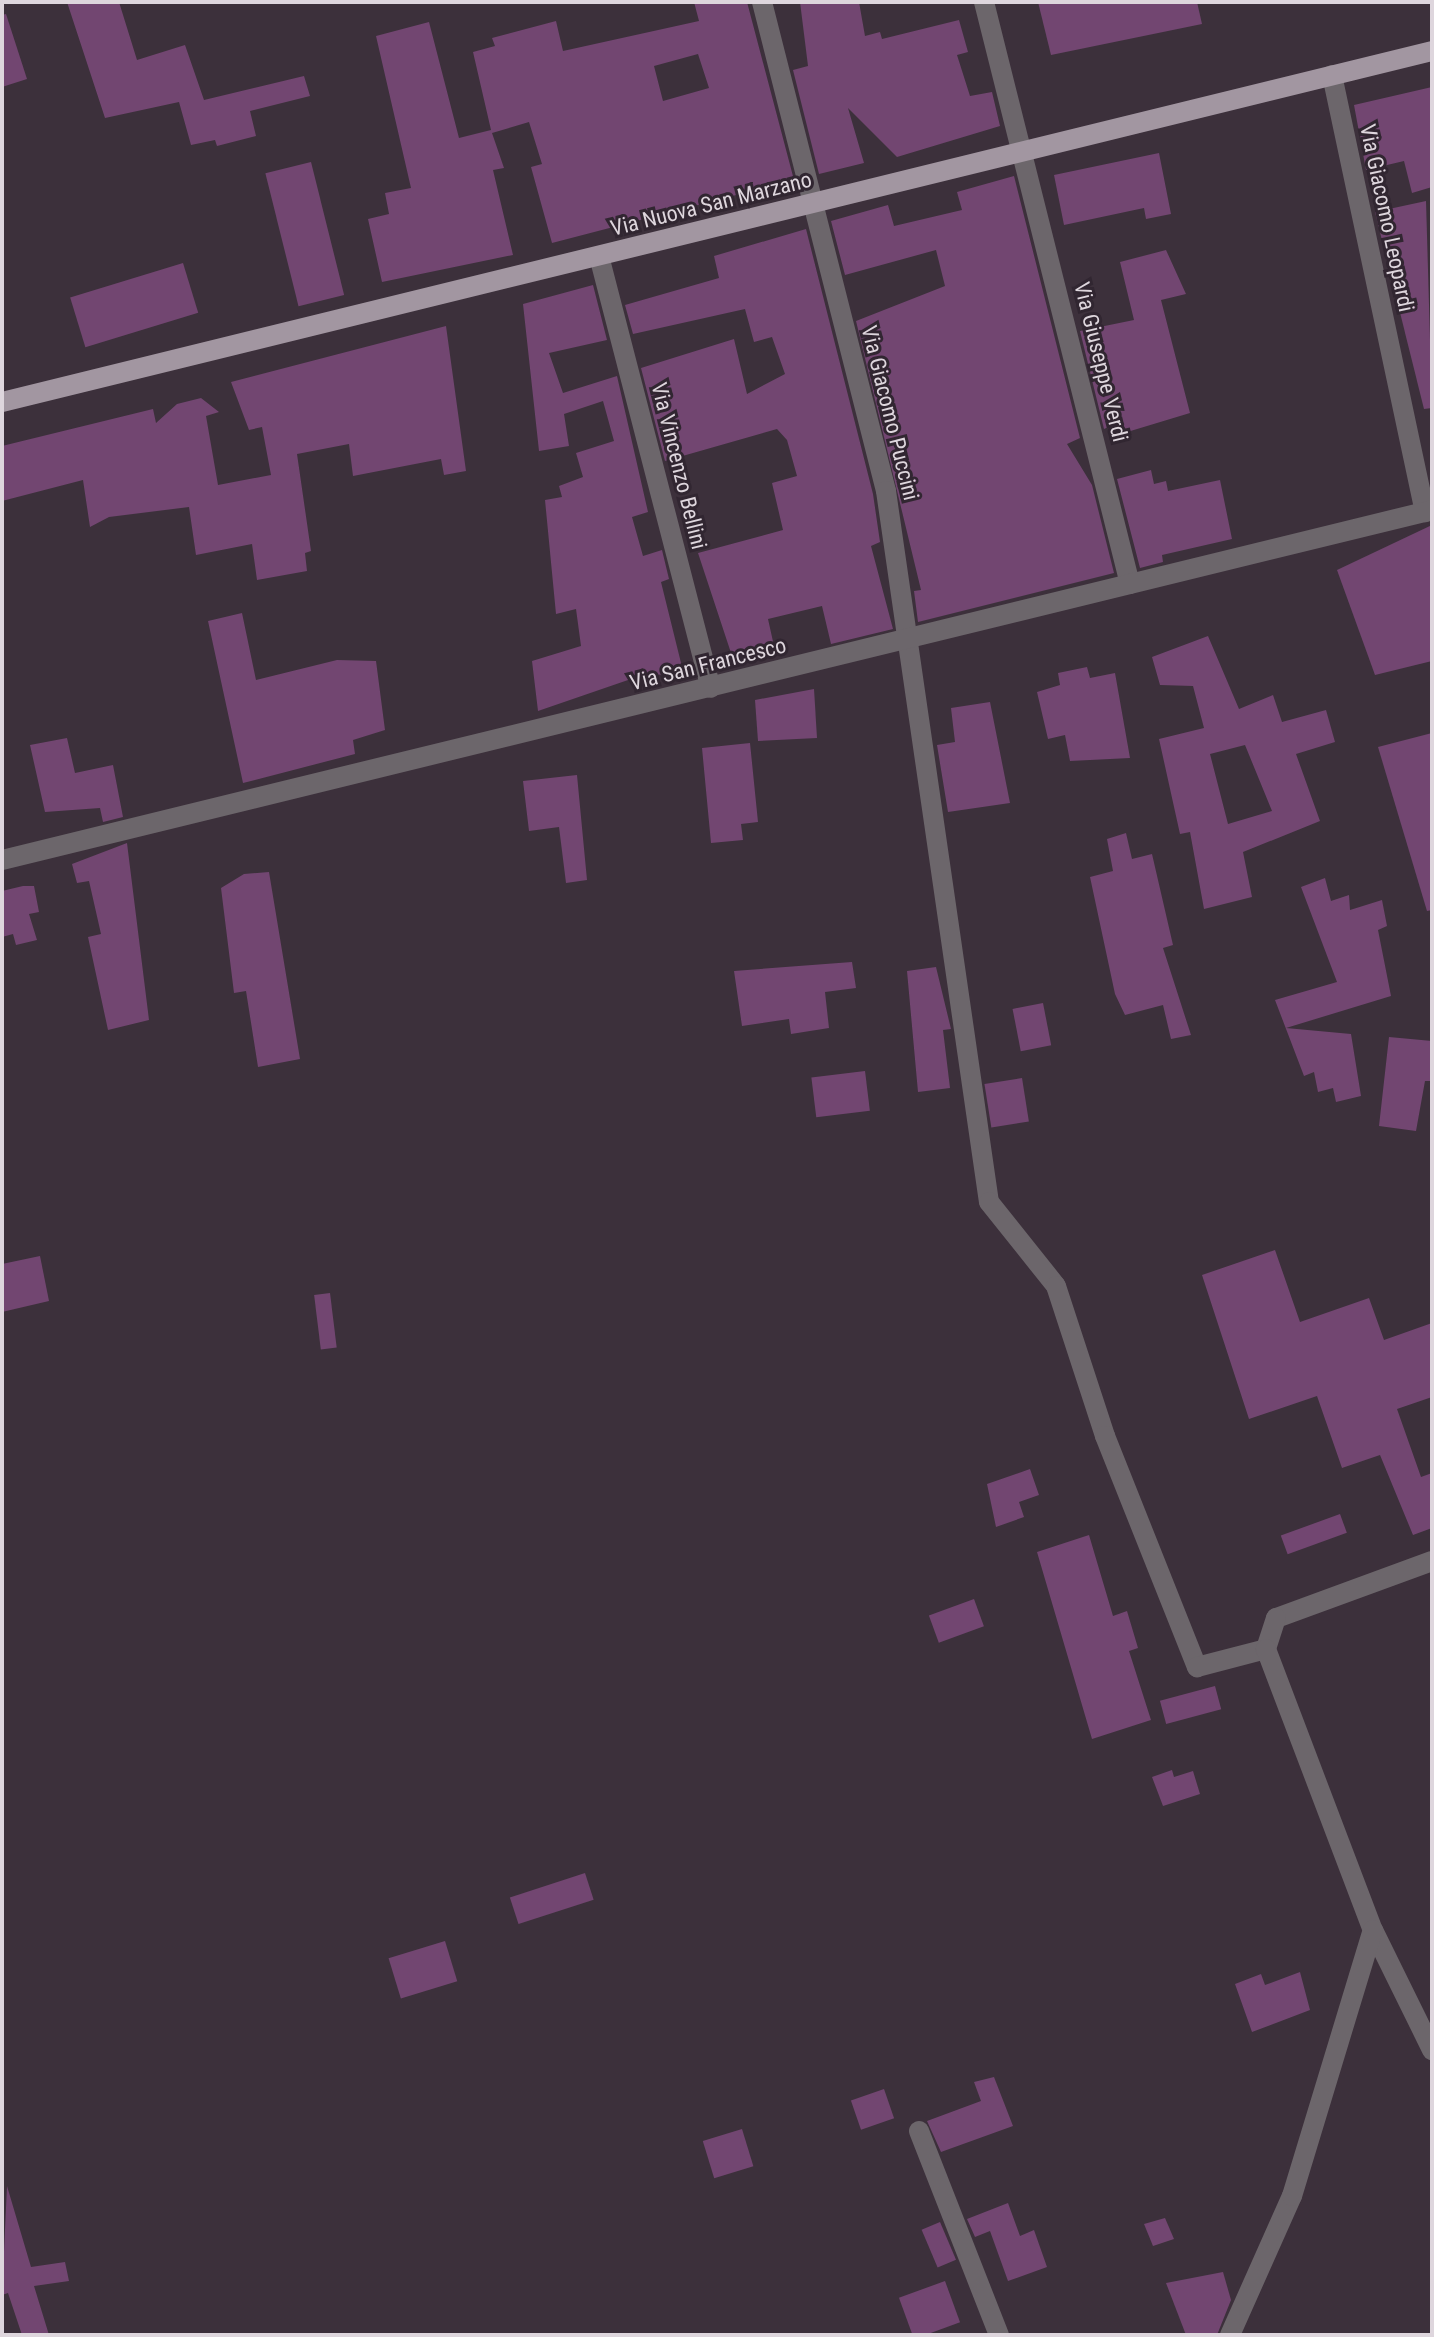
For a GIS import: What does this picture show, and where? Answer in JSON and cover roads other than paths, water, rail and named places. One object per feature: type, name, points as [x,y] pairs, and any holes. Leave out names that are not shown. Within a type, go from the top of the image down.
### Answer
[{"type":"main road","name":"Via Nuova San Marzano","points":[[2,402],[1432,51]]},
{"type":"street","name":"Via Giacomo Puccini","points":[[762,2],[886,491],[912,636],[989,1202],[1056,1286],[1105,1436],[1197,1667],[1266,1649]]},
{"type":"street","name":"Via Giuseppe Verdi","points":[[984,2],[1025,152],[1130,584]]},
{"type":"street","name":"Via Giacomo Leopardi","points":[[1332,75],[1428,511]]},
{"type":"street","name":"Via Vincenzo Bellini","points":[[599,256],[711,688]]},
{"type":"street","name":"Via San Francesco","points":[[2,860],[1428,511]]},
{"type":"street","points":[[1432,1561],[1276,1618],[1266,1649],[1373,1930],[1432,2050]]},
{"type":"street","points":[[1230,2335],[1292,2196],[1373,1930]]},
{"type":"street","points":[[919,2131],[999,2335]]}]
